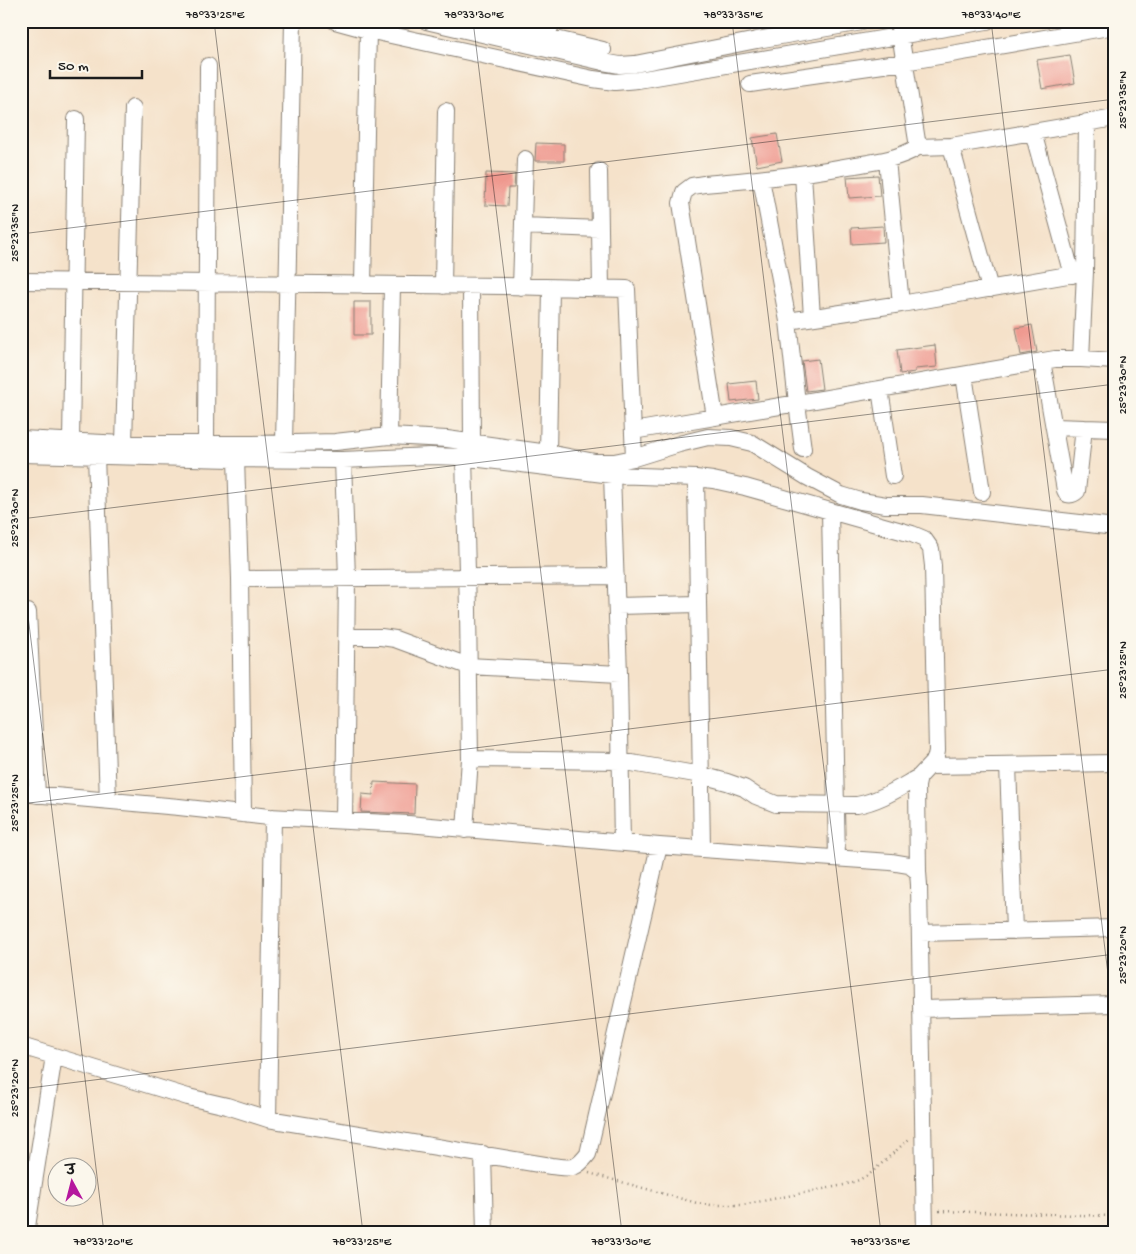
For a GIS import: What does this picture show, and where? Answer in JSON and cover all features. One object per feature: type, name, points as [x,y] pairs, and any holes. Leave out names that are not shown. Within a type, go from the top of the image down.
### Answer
[{"type":"street","points":[[284,443],[293,21]]},
{"type":"street","points":[[335,21],[368,30],[592,79],[615,82],[638,80],[899,28],[987,21]]},
{"type":"street","points":[[426,21],[543,43],[603,50]]},
{"type":"street","points":[[478,21],[603,62],[620,65],[635,64],[868,21]]},
{"type":"street","points":[[533,66],[553,21]]},
{"type":"street","points":[[750,84],[904,62],[1115,26]]},
{"type":"street","points":[[899,28],[918,147]]},
{"type":"street","points":[[363,285],[368,30]]},
{"type":"street","points":[[206,443],[208,66]]},
{"type":"street","points":[[124,444],[133,108]]},
{"type":"street","points":[[442,286],[446,111]]},
{"type":"street","points":[[716,417],[681,203],[684,192],[692,186],[804,174],[888,160],[906,154],[918,147],[951,146],[1115,118]]},
{"type":"street","points":[[71,441],[76,119]]},
{"type":"street","points":[[1081,359],[1079,274],[1087,122]]},
{"type":"street","points":[[1033,132],[1079,274]]},
{"type":"street","points":[[951,146],[990,289]]},
{"type":"street","points":[[521,287],[525,159]]},
{"type":"street","points":[[888,160],[902,304]]},
{"type":"street","points":[[599,171],[601,288]]},
{"type":"street","points":[[804,174],[812,317]]},
{"type":"street","points":[[761,179],[788,321],[803,449]]},
{"type":"street","points":[[523,226],[600,229]]},
{"type":"street","points":[[788,321],[1079,274]]},
{"type":"street","points":[[21,282],[628,289],[634,458]]},
{"type":"street","points":[[390,436],[392,285]]},
{"type":"street","points":[[470,286],[472,442]]},
{"type":"street","points":[[548,453],[551,288]]},
{"type":"street","points":[[633,431],[1055,359],[1115,362]]},
{"type":"street","points":[[1042,362],[1065,490],[1070,495],[1077,491],[1084,428]]},
{"type":"street","points":[[964,375],[982,492]]},
{"type":"street","points":[[880,389],[892,476]]},
{"type":"street","points":[[1054,427],[1115,429]]},
{"type":"street","points":[[21,439],[124,444],[284,443],[335,442],[390,436],[447,439],[548,453],[595,462],[614,462],[708,437],[731,438],[752,443],[806,477],[841,494],[861,501],[922,505],[1115,527]]},
{"type":"street","points":[[21,454],[342,460],[430,456],[464,457],[612,475],[696,478],[745,487],[924,539],[931,549],[933,566],[937,750],[935,760],[925,771],[917,786],[925,1233]]},
{"type":"street","points":[[96,456],[108,801]]},
{"type":"street","points":[[464,457],[470,759],[465,830]]},
{"type":"street","points":[[236,459],[240,579],[243,814]]},
{"type":"street","points":[[342,460],[347,578],[344,821]]},
{"type":"street","points":[[612,475],[619,674],[622,843]]},
{"type":"street","points":[[696,478],[702,849]]},
{"type":"street","points":[[830,511],[837,858]]},
{"type":"street","points":[[240,579],[616,576]]},
{"type":"street","points":[[617,606],[698,604]]},
{"type":"street","points":[[28,612],[29,794],[273,817],[408,824],[659,846],[891,862],[909,865],[918,872]]},
{"type":"street","points":[[347,637],[395,639],[468,666],[619,674]]},
{"type":"street","points":[[470,759],[620,762],[701,775],[736,785],[776,804],[836,805],[857,805],[884,797],[925,771],[1008,764],[1115,763]]},
{"type":"street","points":[[1008,764],[1014,930]]},
{"type":"street","points":[[268,1118],[273,817]]},
{"type":"street","points":[[21,1046],[188,1097],[268,1118],[571,1168],[581,1164],[588,1154],[659,846]]},
{"type":"street","points":[[920,933],[1115,928]]},
{"type":"street","points":[[921,1008],[1115,1004]]},
{"type":"street","points":[[26,1233],[54,1056]]},
{"type":"street","points":[[483,1154],[485,1233]]},
{"type":"path","points":[[571,1168],[697,1202],[726,1206],[742,1205],[829,1188],[859,1180],[871,1173],[923,1126]]},
{"type":"path","points":[[925,1210],[1115,1216]]},
{"type":"building","points":[[1070,55],[1075,83],[1042,89],[1037,60]]},
{"type":"building","points":[[777,134],[782,161],[757,166],[752,138]]},
{"type":"building","points":[[536,143],[564,144],[564,161],[535,161]]},
{"type":"building","points":[[486,173],[515,174],[514,188],[508,188],[507,206],[485,205]]},
{"type":"building","points":[[878,175],[880,196],[849,198],[847,177]]},
{"type":"building","points":[[883,226],[884,242],[852,244],[851,228]]},
{"type":"building","points":[[354,302],[371,302],[371,335],[354,335]]},
{"type":"building","points":[[1032,325],[1037,352],[1021,355],[1016,328]]},
{"type":"building","points":[[935,345],[937,367],[915,369],[915,372],[900,374],[897,350]]},
{"type":"building","points":[[818,359],[822,389],[806,391],[802,361]]},
{"type":"building","points":[[756,381],[758,399],[731,402],[729,384]]},
{"type":"building","points":[[374,782],[415,784],[414,814],[361,812],[362,794],[373,795]]}]
